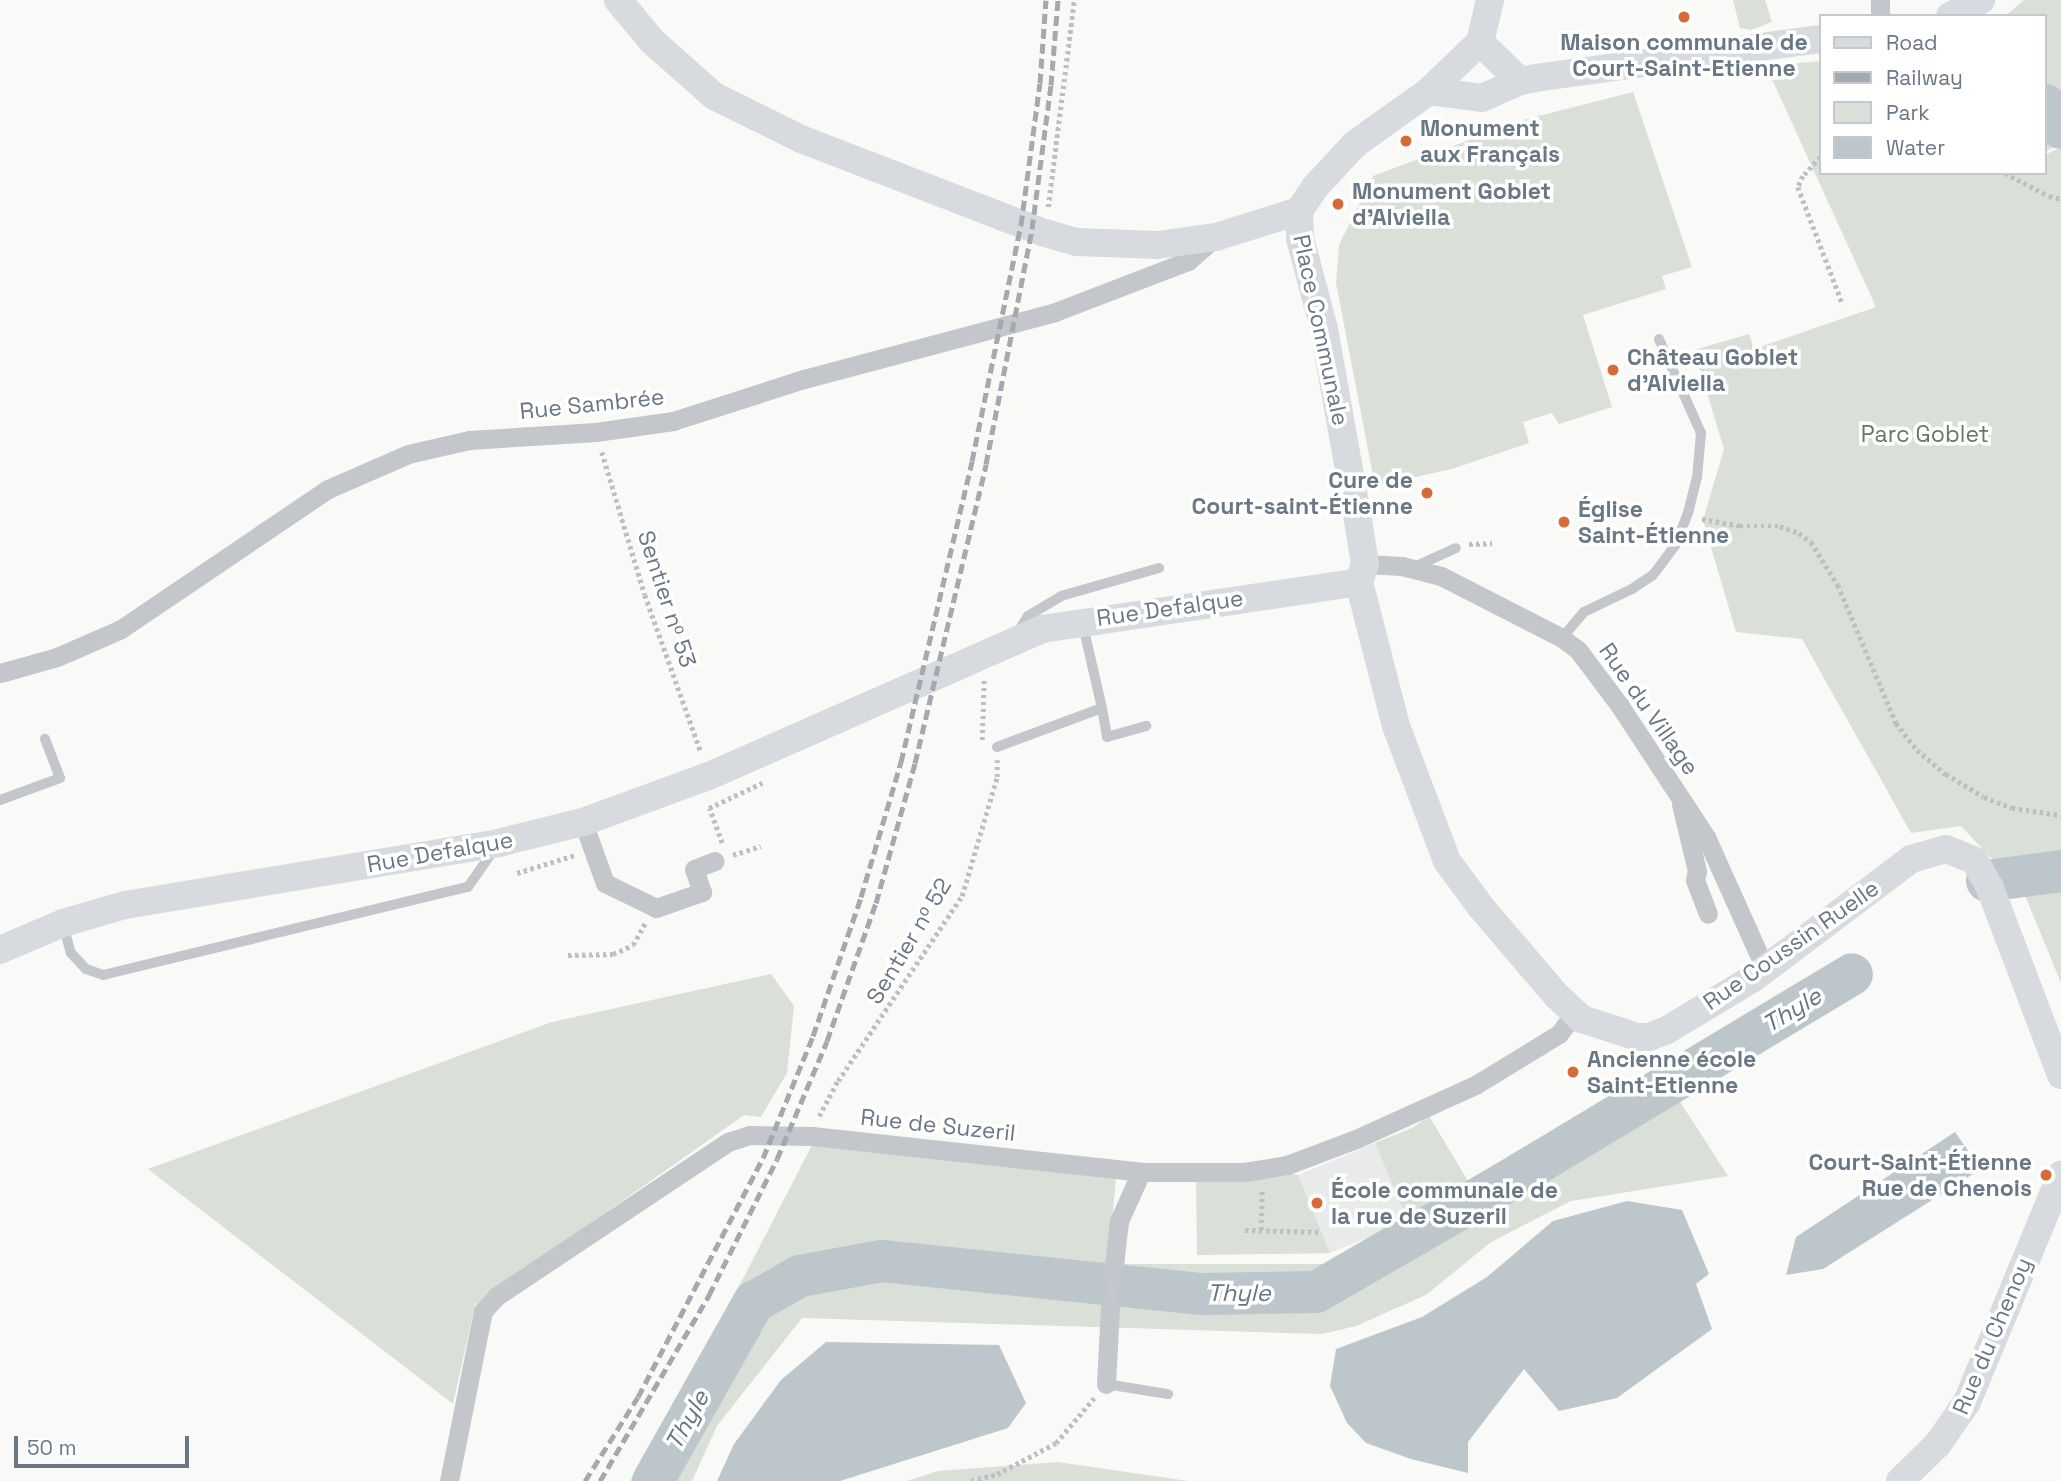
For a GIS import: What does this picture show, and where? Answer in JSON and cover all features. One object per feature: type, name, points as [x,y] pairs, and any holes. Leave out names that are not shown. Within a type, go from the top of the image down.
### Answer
[{"type":"street","points":[[618,0],[652,41],[714,96],[802,139],[1045,233],[1077,242],[1157,245],[1216,237],[1299,211]]},
{"type":"street","points":[[1490,0],[1480,42],[1520,81]]},
{"type":"street","points":[[1429,90],[1482,98],[1520,81],[1631,62],[1820,39]]},
{"type":"street","name":"Place Communale","points":[[1362,573],[1324,329],[1300,238],[1299,211],[1316,186],[1355,144],[1429,90],[1480,42]]},
{"type":"street","name":"Rue Sambrée","points":[[0,673],[57,657],[121,629],[328,489],[408,454],[469,440],[596,432],[673,421],[804,379],[1055,312],[1188,261],[1216,237]]},
{"type":"street","name":"Rue du Village","points":[[1362,573],[1412,568],[1457,583],[1562,638],[1578,650],[1680,796],[1716,856],[1765,968]]},
{"type":"street","name":"Rue Defalque","points":[[0,950],[63,923],[125,905],[498,843],[583,822],[709,776],[867,707],[980,662],[1013,639],[1042,629],[1362,573]]},
{"type":"street","name":"Rue Coussin Ruelle","points":[[1362,573],[1396,726],[1447,861],[1480,906],[1574,1013],[1594,1026],[1637,1037],[1649,1037],[1678,1024],[1765,968],[1911,859],[1934,850],[1946,849],[1962,853],[1975,861],[1990,888],[2061,1075]]},
{"type":"street","points":[[1680,796],[1697,871],[1695,880],[1708,914]]},
{"type":"street","points":[[583,822],[605,883],[656,908],[702,892],[694,869],[721,859]]},
{"type":"street","name":"Rue de Suzeril","points":[[449,1481],[483,1311],[497,1296],[698,1159],[729,1142],[750,1135],[812,1136],[1141,1172],[1244,1172],[1287,1165],[1356,1139],[1477,1084],[1559,1034],[1574,1013]]},
{"type":"street","points":[[1113,1274],[1119,1221],[1141,1172]]},
{"type":"street","name":"Rue du Chenoy","points":[[1900,1481],[1938,1444],[1967,1402],[2061,1175]]},
{"type":"street","points":[[1106,1384],[1110,1307]]},
{"type":"lane","points":[[1562,638],[1584,612],[1632,589],[1653,575],[1666,561],[1688,513],[1698,478],[1701,433],[1659,339]]},
{"type":"lane","points":[[1412,568],[1456,548]]},
{"type":"lane","points":[[1013,639],[1028,616],[1061,596],[1159,568]]},
{"type":"lane","points":[[1082,621],[1107,737],[1146,726]]},
{"type":"lane","points":[[998,747],[1102,708]]},
{"type":"lane","points":[[0,800],[60,778],[45,739]]},
{"type":"lane","points":[[63,923],[71,953],[86,969],[103,975],[468,887],[498,843]]},
{"type":"lane","points":[[1110,1307],[1113,1274]]},
{"type":"lane","points":[[1106,1384],[1168,1394]]},
{"type":"path","points":[[1045,233],[1074,0]]},
{"type":"path","points":[[1820,158],[1802,176],[1798,187],[1843,305]]},
{"type":"path","points":[[2010,175],[2049,196],[2061,199]]},
{"type":"path","name":"Sentier nᵒ 53","points":[[596,432],[645,595],[709,776]]},
{"type":"path","points":[[1688,513],[1716,523],[1780,526],[1799,533],[1811,542],[1838,585],[1896,723],[1917,750],[1946,774],[1984,797],[2012,808],[2061,815]]},
{"type":"path","points":[[980,662],[981,739],[998,747]]},
{"type":"path","name":"Sentier nᵒ 52","points":[[812,1136],[814,1125],[838,1081],[962,896],[997,778],[998,747]]},
{"type":"path","points":[[761,846],[721,859],[709,808],[768,780]]},
{"type":"path","points":[[517,873],[592,849]]},
{"type":"path","points":[[568,955],[613,954],[633,945],[652,906]]},
{"type":"path","points":[[1261,1230],[1263,1175]]},
{"type":"path","points":[[1245,1230],[1321,1232]]},
{"type":"path","points":[[971,1481],[997,1474],[1056,1443],[1106,1384]]},
{"type":"shaded area","name":"École communale de la rue de Suzeril","points":[[1429,1116],[1469,1183],[1408,1221],[1330,1253],[1197,1255],[1293,1174],[1298,1175],[1412,1128]]},
{"type":"green space","points":[[1733,0],[1765,0],[1772,22],[1751,30],[1740,28]]},
{"type":"green space","points":[[2024,0],[2061,0],[2061,143],[2047,151],[2047,14],[2007,14]]},
{"type":"green space","name":"Parc Goblet","points":[[1820,61],[1820,175],[2047,175],[2047,154],[2061,147],[2061,983],[2024,893],[1961,826],[1911,833],[1802,639],[1736,632],[1703,520],[1724,449],[1694,350],[1749,334],[1754,349],[1876,307],[1766,66]]},
{"type":"green space","points":[[1633,92],[1692,267],[1662,276],[1666,289],[1583,315],[1612,407],[1559,424],[1552,413],[1523,422],[1529,443],[1452,469],[1375,486],[1336,283],[1339,245],[1373,176],[1523,120]]},
{"type":"green space","points":[[771,974],[794,1006],[787,1073],[761,1117],[744,1115],[475,1305],[453,1404],[148,1169],[552,1022]]},
{"type":"green space","points":[[1662,1074],[1728,1176],[1571,1201],[1491,1242],[1426,1295],[1356,1326],[1322,1334],[802,1318],[717,1426],[692,1481],[630,1481],[746,1273],[812,1145],[1116,1178],[1108,1264],[1329,1264],[1437,1219]]},
{"type":"green space","points":[[1429,1116],[1469,1183],[1408,1221],[1375,1143],[1412,1128]]},
{"type":"green space","points":[[1298,1175],[1330,1253],[1197,1255],[1196,1177]]},
{"type":"green space","points":[[1058,1462],[1188,1481],[907,1481],[938,1471]]},
{"type":"water","points":[[1955,1132],[1981,1169],[1823,1269],[1786,1275],[1796,1237]]},
{"type":"water","points":[[1627,1201],[1682,1210],[1709,1274],[1696,1284],[1712,1329],[1617,1398],[1559,1411],[1524,1369],[1468,1442],[1468,1473],[1411,1459],[1366,1443],[1347,1423],[1330,1386],[1336,1349],[1422,1317],[1487,1277],[1553,1221]]},
{"type":"water","points":[[826,1342],[999,1345],[1026,1403],[1008,1428],[840,1481],[717,1481],[734,1444],[781,1380]]},
{"type":"waterway","name":"Thyle","points":[[2047,108],[2061,128]]},
{"type":"waterway","name":"Thyle","points":[[1987,881],[2061,871]]},
{"type":"waterway","name":"Thyle","points":[[653,1481],[754,1302],[800,1276],[882,1261],[1204,1294],[1316,1292],[1503,1184],[1852,974]]},
{"type":"railway","points":[[585,1481],[638,1397],[763,1158],[813,1036],[861,897],[901,762],[972,461],[1021,225],[1040,83],[1046,0]]},
{"type":"railway","points":[[600,1481],[709,1295],[777,1159],[827,1041],[876,903],[915,763],[986,464],[1032,229],[1051,85],[1058,0]]},
{"type":"place","name":"Maison communale de Court-Saint-Etienne","points":[[1684,17]]},
{"type":"place","name":"Monument aux Français","points":[[1406,141]]},
{"type":"place","name":"Monument Goblet d’Alviella","points":[[1338,204]]},
{"type":"place","name":"Château Goblet d'Alviella","points":[[1613,370]]},
{"type":"place","name":"Cure de Court-saint-Étienne","points":[[1427,493]]},
{"type":"place","name":"Église Saint-Étienne","points":[[1564,522]]},
{"type":"place","name":"Ancienne école Saint-Etienne","points":[[1573,1072]]},
{"type":"place","name":"Court-Saint-Étienne Rue de Chenois","points":[[2046,1175]]},
{"type":"place","name":"École communale de la rue de Suzeril","points":[[1317,1203]]}]
